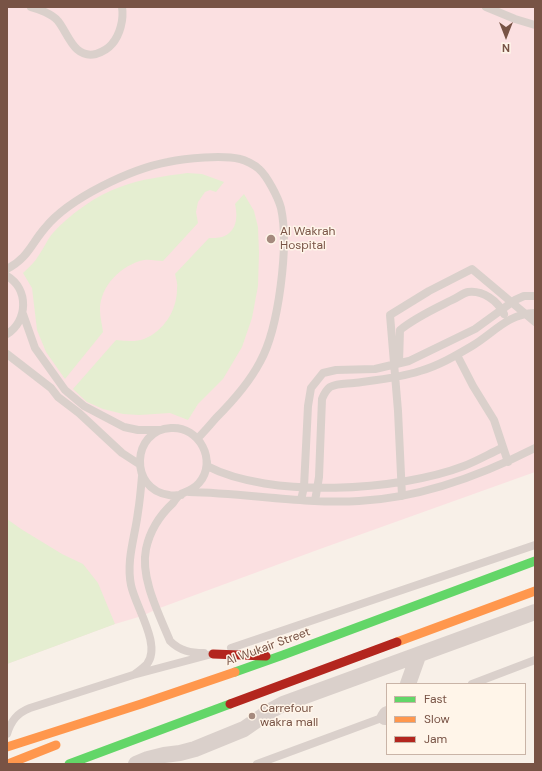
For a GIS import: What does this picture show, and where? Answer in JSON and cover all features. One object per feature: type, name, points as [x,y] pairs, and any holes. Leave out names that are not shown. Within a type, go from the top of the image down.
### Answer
[{"type":"main road","name":"Al Wukair Street","points":[[7,747],[141,704],[283,655],[535,562]]},
{"type":"main road","points":[[69,764],[535,591]]},
{"type":"main road","points":[[213,654],[252,656],[283,655]]},
{"type":"main road","points":[[102,727],[115,721],[141,704]]},
{"type":"main road","points":[[8,764],[67,741]]},
{"type":"street","points":[[136,764],[148,759],[195,749],[244,729],[283,704],[418,656],[535,612]]},
{"type":"street","points":[[408,683],[418,656]]},
{"type":"lane","points":[[31,7],[39,9],[57,20],[68,40],[77,50],[85,54],[104,52],[112,44],[119,35],[122,7]]},
{"type":"lane","points":[[486,7],[515,19],[535,25]]},
{"type":"lane","points":[[7,269],[19,263],[45,227],[67,207],[93,190],[123,177],[169,162],[222,157],[241,159],[259,169],[272,188],[281,207],[283,262],[276,313],[270,339],[261,361],[241,391],[198,438]]},
{"type":"lane","points":[[402,496],[398,411],[390,315],[429,291],[472,269],[535,322]]},
{"type":"lane","points":[[7,276],[17,284],[22,294],[24,304],[23,314],[17,325],[7,334]]},
{"type":"lane","points":[[399,363],[400,330],[412,320],[468,292],[478,292],[486,295],[502,310],[507,320]]},
{"type":"lane","points":[[301,500],[304,487],[310,388],[323,373],[336,370],[375,369],[410,361],[476,329],[524,296],[535,296]]},
{"type":"lane","points":[[315,501],[318,487],[322,399],[325,392],[330,387],[340,384],[388,379],[409,375],[435,367],[473,346],[507,320],[530,313],[535,313]]},
{"type":"lane","points":[[23,314],[35,348],[65,390],[122,453],[139,464]]},
{"type":"lane","points":[[7,354],[51,388],[58,396],[82,409],[124,427],[138,430],[161,430],[170,428],[190,432],[198,438],[204,447],[207,458],[207,466],[220,473],[264,483],[304,487],[356,487],[402,482],[464,466],[502,448]]},
{"type":"lane","points":[[457,354],[473,386],[494,420],[502,448],[508,462]]},
{"type":"lane","points":[[161,430],[151,435],[144,443],[140,453],[139,464],[142,476],[148,485],[158,492],[169,495],[181,495],[189,492],[200,483],[206,471],[207,458]]},
{"type":"lane","points":[[189,492],[225,493],[315,501],[359,501],[402,496],[468,478],[508,462],[535,448]]},
{"type":"lane","points":[[133,676],[147,664],[151,654],[151,642],[131,586],[129,566],[138,513],[142,476]]},
{"type":"lane","points":[[181,495],[161,515],[152,530],[146,548],[144,562],[147,577],[157,609],[170,641],[176,647],[192,653],[213,654]]},
{"type":"lane","points":[[7,734],[12,722],[19,713],[24,710],[133,676],[213,654],[535,545]]},
{"type":"lane","points":[[475,683],[535,660]]},
{"type":"lane","points":[[257,764],[386,716]]},
{"type":"shaded area","name":"Al Wakrah Hospital","points":[[7,7],[535,7],[535,472],[7,664]]},
{"type":"green space","points":[[187,173],[202,174],[224,182],[216,192],[210,190],[205,192],[198,202],[196,212],[198,223],[163,261],[144,260],[127,267],[113,278],[101,301],[100,313],[103,332],[65,379],[46,352],[37,330],[32,288],[23,273],[36,260],[50,236],[59,227],[83,206],[101,195],[128,184],[153,178]]},
{"type":"green space","points":[[244,194],[254,211],[258,227],[258,286],[252,318],[242,347],[223,379],[198,404],[188,420],[170,413],[139,415],[123,414],[103,409],[87,402],[73,389],[116,340],[141,340],[158,331],[168,319],[175,305],[177,282],[175,274],[209,238],[222,237],[231,232],[236,219],[235,204]]},
{"type":"green space","points":[[7,519],[62,554],[83,564],[98,583],[115,624],[7,664]]},
{"type":"traffic: fast","points":[[235,672],[535,561]]},
{"type":"traffic: fast","points":[[69,764],[230,704]]},
{"type":"traffic: slow","points":[[397,642],[535,591]]},
{"type":"traffic: slow","points":[[7,747],[235,672]]},
{"type":"traffic: slow","points":[[8,764],[56,745]]},
{"type":"traffic: jam","points":[[230,704],[397,642]]},
{"type":"traffic: jam","points":[[213,654],[266,656]]},
{"type":"place","name":"Al Wakrah Hospital","points":[[271,239]]},
{"type":"place","name":"Carrefour wakra mall","points":[[252,716]]}]
